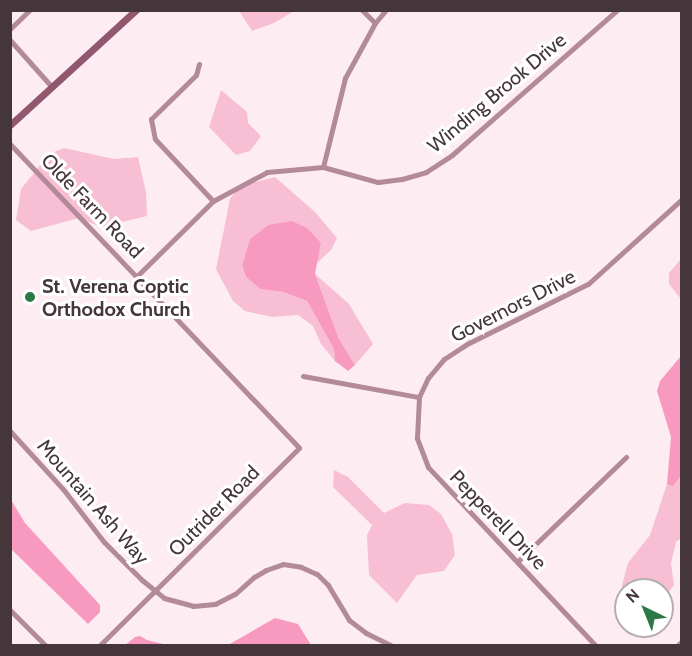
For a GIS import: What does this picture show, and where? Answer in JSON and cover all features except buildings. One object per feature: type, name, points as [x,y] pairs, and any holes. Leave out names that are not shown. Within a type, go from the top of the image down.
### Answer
[{"type":"street","points":[[10,28],[30,10]]},
{"type":"street","points":[[10,125],[136,10]]},
{"type":"street","points":[[362,10],[375,23]]},
{"type":"street","points":[[323,168],[345,78],[375,23],[386,10]]},
{"type":"street","name":"Winding Brook Drive","points":[[138,275],[213,201],[267,172],[323,168],[378,182],[402,179],[426,172],[452,155],[617,10]]},
{"type":"street","points":[[10,40],[52,87]]},
{"type":"street","points":[[199,64],[196,75],[152,119],[155,139],[213,201]]},
{"type":"street","name":"Olde Farm Road","points":[[10,144],[138,275],[299,448]]},
{"type":"street","name":"Governors Drive","points":[[419,397],[428,378],[444,359],[469,343],[588,285],[681,199]]},
{"type":"street","points":[[303,376],[419,397]]},
{"type":"street","name":"Pepperell Drive","points":[[419,397],[417,438],[428,467],[596,645]]},
{"type":"street","name":"Mountain Ash Way","points":[[10,431],[63,489],[104,542],[154,591],[170,600],[193,606],[215,604],[236,594],[254,577],[266,570],[283,564],[301,567],[317,573],[328,585],[349,620],[366,633],[393,645]]},
{"type":"street","name":"Outrider Road","points":[[99,645],[299,448]]},
{"type":"street","points":[[518,561],[626,457]]},
{"type":"street","points":[[10,610],[46,645]]},
{"type":"street","points":[[677,645],[681,641]]},
{"type":"shaded area","points":[[239,11],[294,11],[274,23],[252,31]]},
{"type":"shaded area","points":[[221,90],[247,112],[248,123],[261,136],[250,151],[236,155],[209,127]]},
{"type":"shaded area","points":[[64,148],[114,159],[138,157],[146,192],[147,216],[101,227],[79,218],[31,231],[16,220],[21,189],[49,154]]},
{"type":"shaded area","points":[[275,177],[315,212],[337,238],[331,250],[317,263],[321,243],[268,225],[250,239],[242,267],[246,277],[260,289],[283,292],[307,301],[334,349],[335,361],[321,344],[313,326],[298,315],[272,317],[245,311],[233,301],[216,269],[230,199],[240,186]]},
{"type":"shaded area","points":[[292,221],[307,228],[321,243],[315,274],[339,339],[355,365],[348,371],[335,361],[334,349],[307,301],[283,292],[260,289],[246,277],[242,266],[250,239],[268,225]]},
{"type":"shaded area","points":[[681,259],[681,299],[669,284],[669,273]]},
{"type":"shaded area","points":[[315,274],[349,304],[373,344],[355,365],[339,339]]},
{"type":"shaded area","points":[[681,356],[681,476],[673,486],[667,484],[671,437],[657,391],[660,381]]},
{"type":"shaded area","points":[[334,470],[348,477],[384,513],[405,503],[429,505],[441,514],[452,534],[455,555],[444,571],[417,575],[397,603],[369,575],[367,535],[372,525],[333,487]]},
{"type":"shaded area","points":[[681,476],[681,538],[676,542],[671,563],[673,578],[624,578],[628,563],[650,535],[667,484],[673,486]]},
{"type":"shaded area","points":[[11,500],[25,523],[100,605],[100,612],[88,624],[11,549]]},
{"type":"shaded area","points":[[275,618],[298,624],[311,645],[228,645]]},
{"type":"shaded area","points":[[140,636],[147,640],[167,645],[125,645]]},
{"type":"place","name":"St. Verena Coptic Orthodox Church","points":[[30,297]]}]
